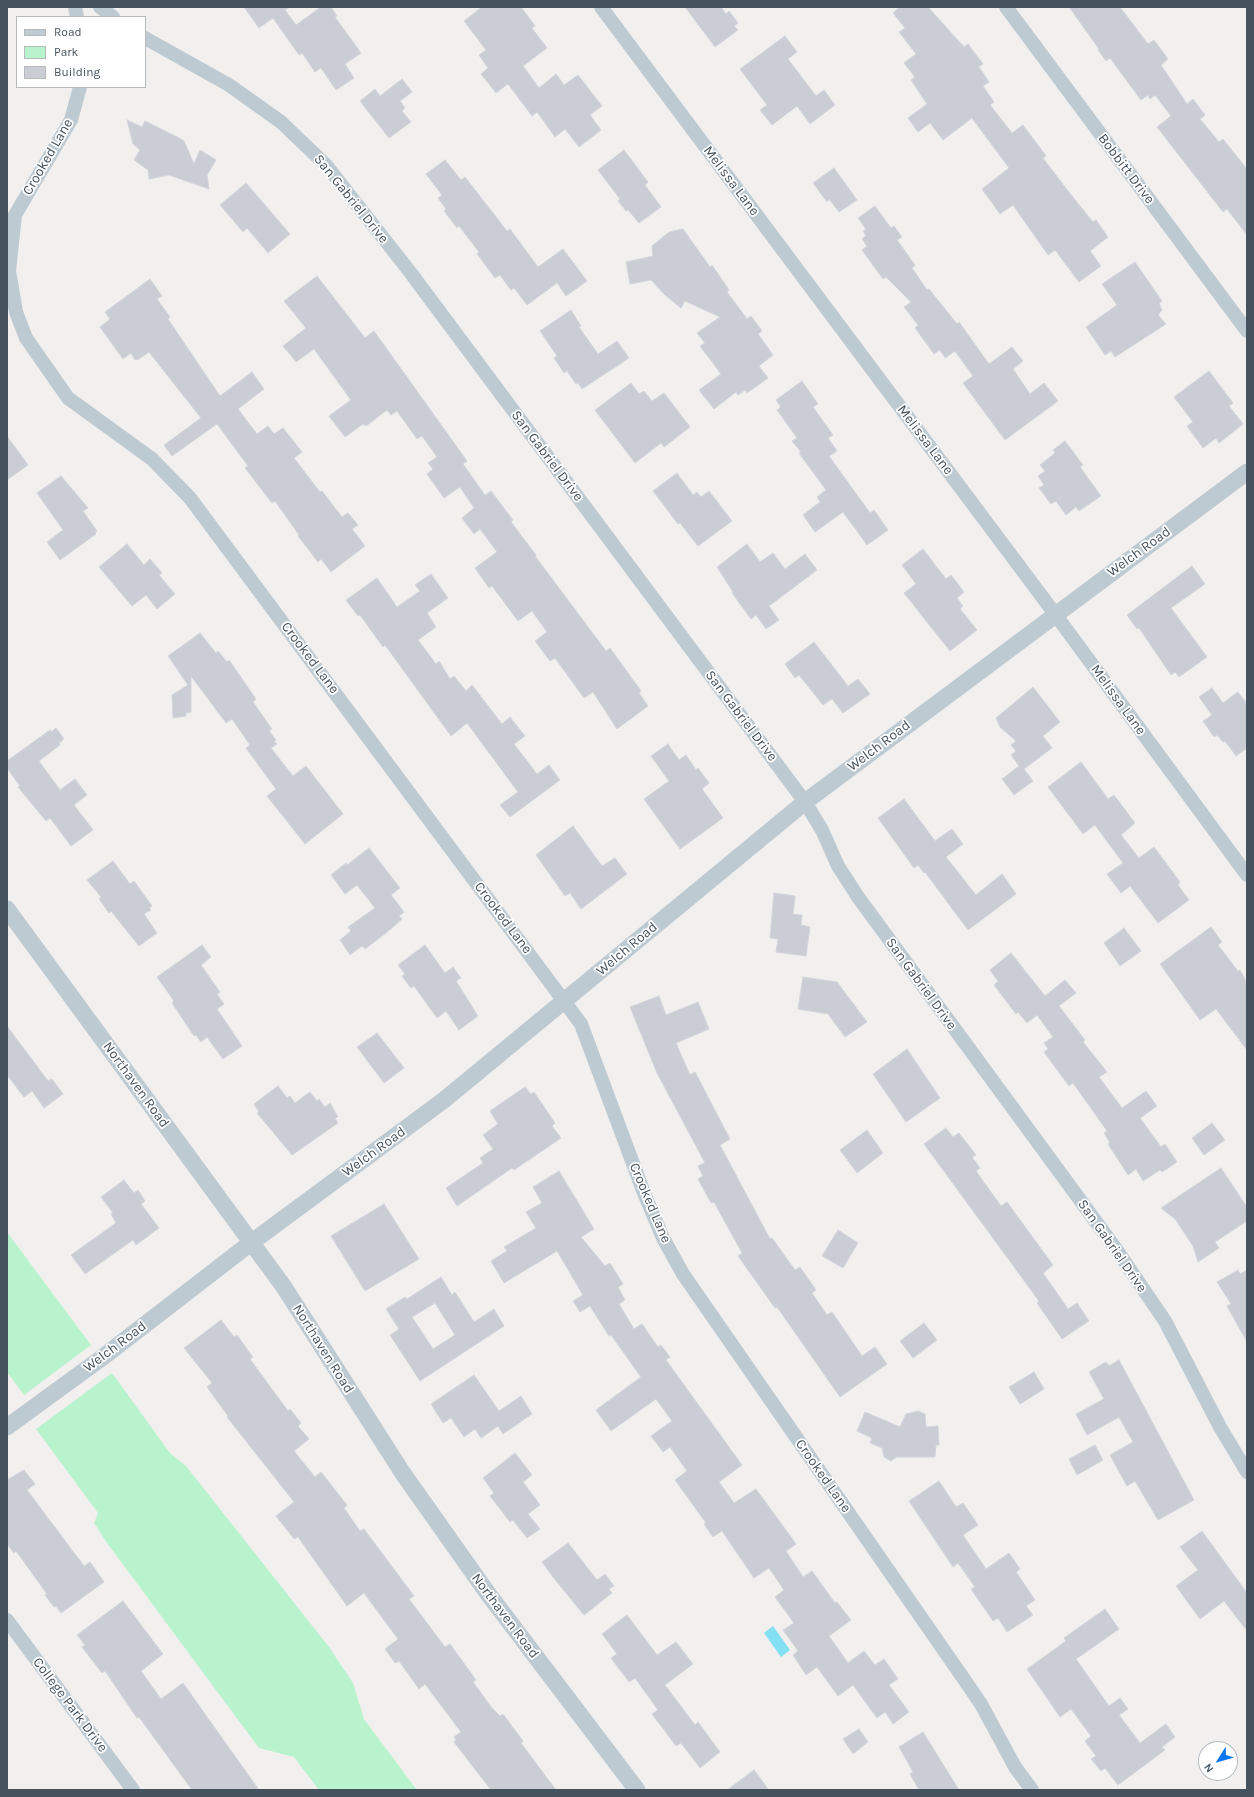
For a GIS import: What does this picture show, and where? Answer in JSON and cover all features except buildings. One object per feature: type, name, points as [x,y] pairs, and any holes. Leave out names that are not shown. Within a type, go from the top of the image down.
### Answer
[{"type":"street","points":[[100,7],[112,16]]},
{"type":"street","name":"Melissa Lane","points":[[601,7],[1055,614],[1247,875]]},
{"type":"street","name":"Bobbitt Drive","points":[[1006,7],[1247,331]]},
{"type":"street","name":"San Gabriel Drive","points":[[146,39],[229,85],[282,122],[326,165],[410,272],[805,802],[822,830],[838,866],[858,897],[1116,1249],[1160,1315],[1220,1427],[1247,1472]]},
{"type":"street","name":"Crooked Lane","points":[[80,88],[71,120],[15,215],[9,271],[16,312],[26,338],[68,398],[152,459],[190,498],[581,1024],[644,1193],[663,1238],[683,1274],[981,1704],[1015,1767],[1032,1790]]},
{"type":"street","name":"Welch Road","points":[[7,1427],[103,1357],[252,1242],[444,1100],[805,802],[1247,472]]},
{"type":"street","name":"Northaven Road","points":[[7,909],[284,1287],[402,1472],[486,1592],[637,1790]]},
{"type":"street","name":"College Park Drive","points":[[7,1620],[133,1790]]},
{"type":"green space","points":[[7,1232],[91,1345],[24,1395],[7,1372]]},
{"type":"green space","points":[[112,1373],[170,1453],[186,1466],[329,1647],[353,1683],[364,1719],[417,1790],[319,1790],[294,1757],[259,1748],[107,1543],[94,1523],[98,1513],[36,1429]]},
{"type":"water","points":[[773,1626],[790,1650],[781,1657],[764,1633]]}]
